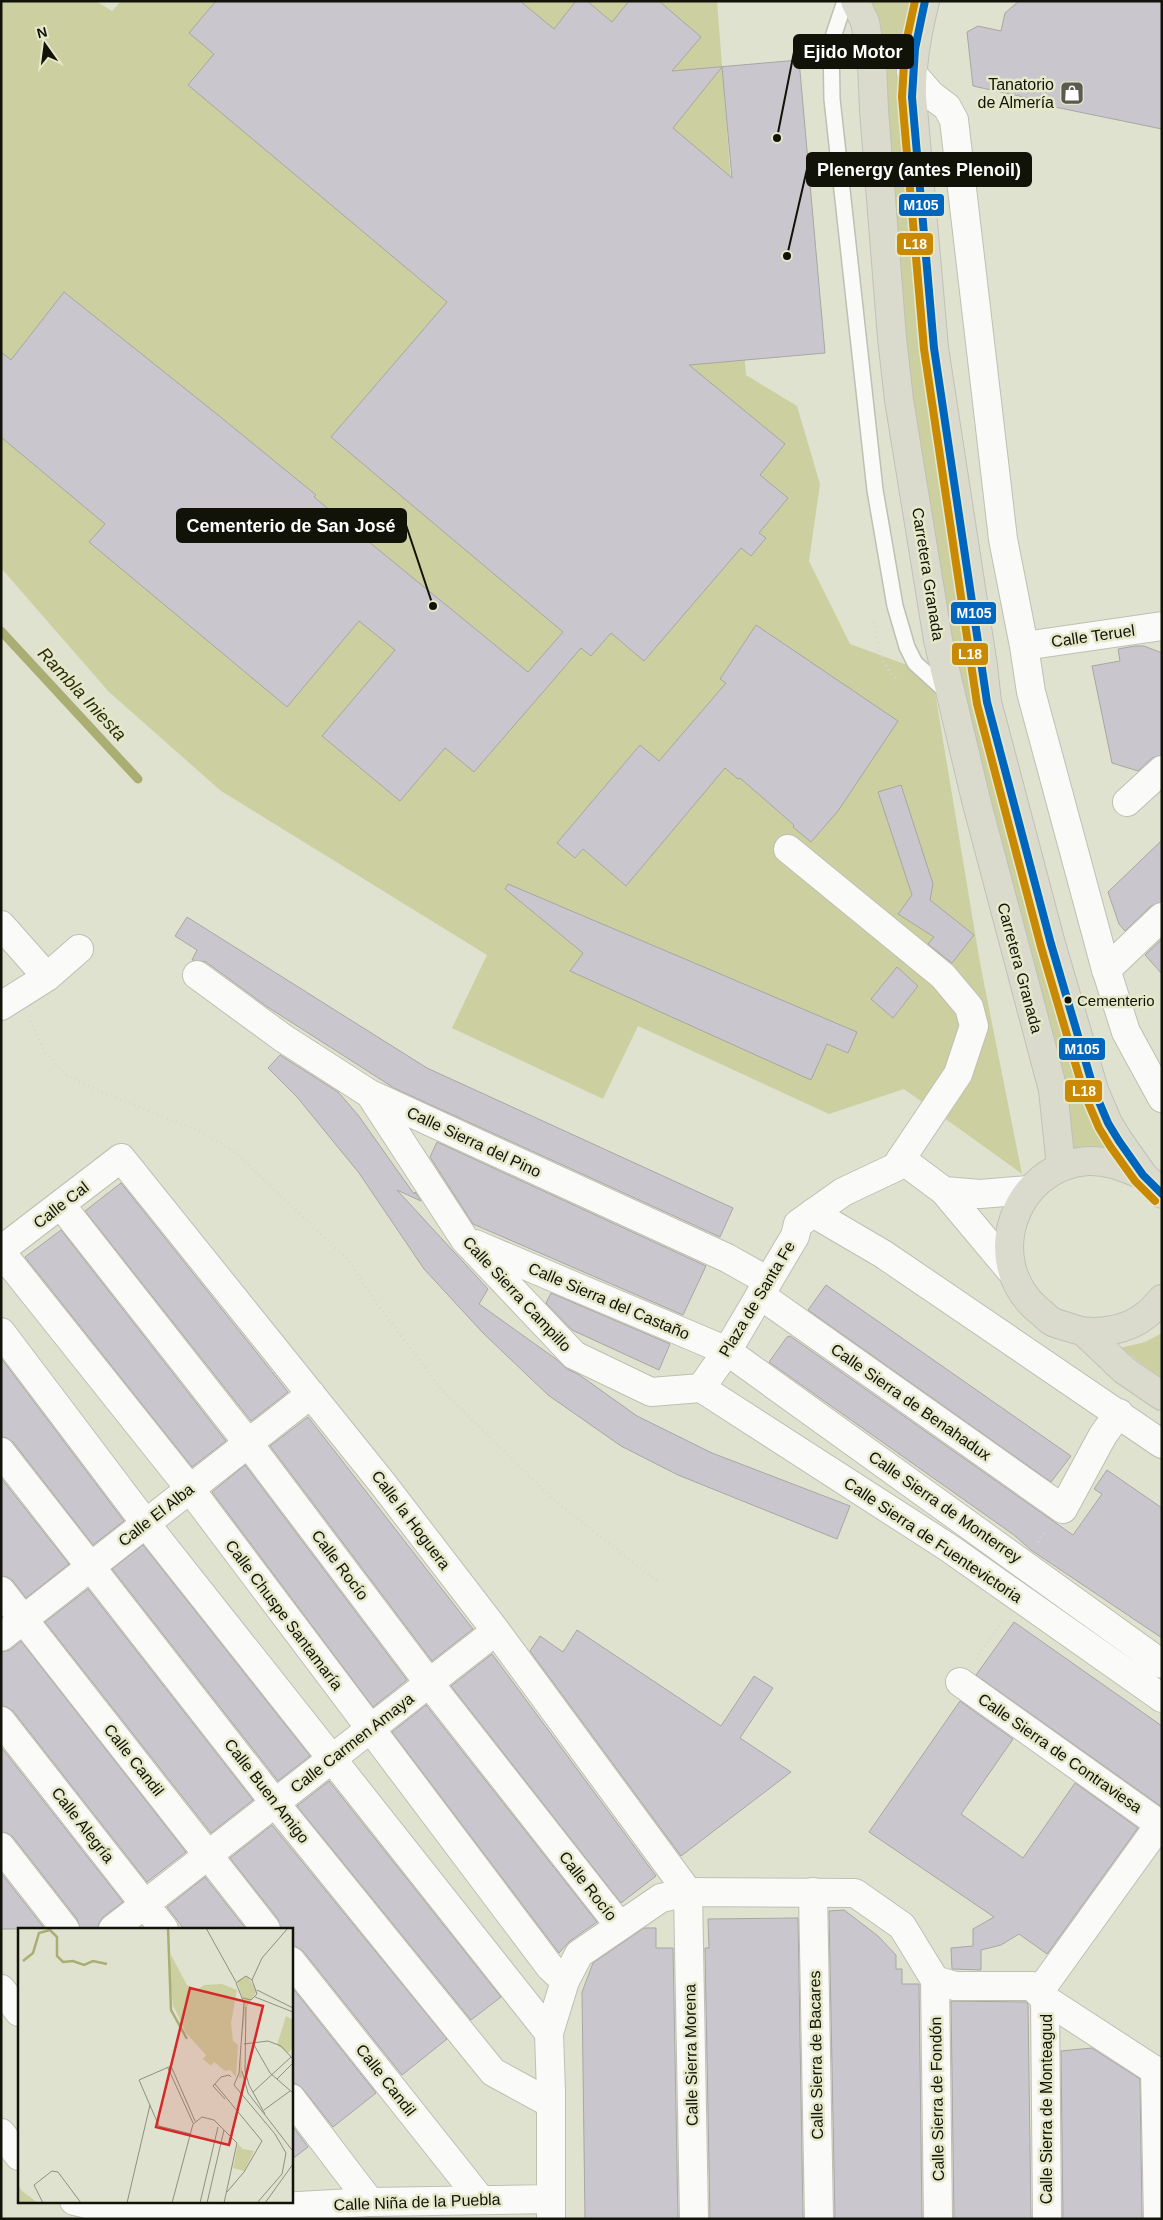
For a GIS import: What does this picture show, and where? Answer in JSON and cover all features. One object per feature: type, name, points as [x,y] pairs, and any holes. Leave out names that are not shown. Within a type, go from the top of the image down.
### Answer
[{"type":"main road","name":"Carretera Granada","points":[[854,1],[865,22],[872,62],[892,338],[899,400],[938,640],[976,800],[1053,1090],[1061,1167]]},
{"type":"main road","points":[[925,1],[916,34],[912,72],[912,97],[934,348],[987,702],[1051,944],[1085,1063],[1108,1123],[1143,1175],[1162,1194]]},
{"type":"main road","points":[[1143,1175],[1117,1164],[1089,1161],[1061,1167],[1044,1177],[1029,1190],[1014,1215],[1008,1242],[1012,1271],[1027,1300],[1052,1322],[1084,1332],[1116,1330],[1146,1316],[1162,1299]]},
{"type":"main road","points":[[1084,1332],[1124,1370],[1162,1396]]},
{"type":"street","points":[[912,72],[931,95],[947,107],[954,120],[1003,539],[1031,692],[1106,970],[1126,1032],[1159,1085]]},
{"type":"street","name":"Calle Teruel","points":[[1024,646],[1162,626]]},
{"type":"street","points":[[1127,802],[1162,770]]},
{"type":"street","points":[[788,849],[942,976],[969,1006],[974,1026],[958,1074],[901,1160],[944,1191],[1012,1271]]},
{"type":"street","points":[[1106,970],[1162,917]]},
{"type":"street","points":[[1,925],[47,977]]},
{"type":"street","points":[[9,1001],[47,977],[79,949]]},
{"type":"street","name":"Calle Sierra del Pino","points":[[197,975],[283,1038],[370,1094],[727,1258],[764,1288]]},
{"type":"street","name":"Calle Sierra Campillo","points":[[370,1094],[465,1240],[574,1355],[652,1392],[701,1388]]},
{"type":"street","name":"Calle Cal","points":[[2,1251],[121,1158]]},
{"type":"street","name":"Calle la Hoguera","points":[[121,1158],[383,1484],[496,1632],[688,1892]]},
{"type":"street","name":"Plaza de Santa Fe","points":[[701,1388],[727,1351],[795,1236],[798,1224],[843,1192],[896,1167],[901,1160]]},
{"type":"street","points":[[944,1191],[980,1194],[1029,1190]]},
{"type":"street","name":"Calle Rocío","points":[[61,1205],[248,1443],[430,1683],[619,1926]]},
{"type":"street","points":[[813,1213],[883,1254],[1162,1444]]},
{"type":"street","name":"Calle Sierra del Castaño","points":[[465,1240],[727,1351]]},
{"type":"street","name":"Calle Chuspe Santamaría","points":[[2,1251],[190,1489],[550,1967],[565,1981]]},
{"type":"street","name":"Calle Sierra de Benahadux","points":[[764,1288],[1062,1509]]},
{"type":"street","points":[[1,1332],[146,1524],[549,2033]]},
{"type":"street","name":"Calle Sierra de Monterrey","points":[[727,1351],[1162,1664]]},
{"type":"street","name":"Calle Sierra de Fuentevictoria","points":[[701,1388],[949,1548],[1162,1698]]},
{"type":"street","name":"Calle El Alba","points":[[1,1637],[311,1394]]},
{"type":"street","points":[[1062,1509],[1103,1435],[1119,1413]]},
{"type":"street","name":"Calle Buen Amigo","points":[[1,1452],[275,1802],[493,2072],[546,2101],[551,2093]]},
{"type":"street","name":"Calle Candil","points":[[1,1591],[265,1928]]},
{"type":"street","name":"Calle Carmen Amaya","points":[[114,1928],[496,1632]]},
{"type":"street","name":"Calle Sierra de Contraviesa","points":[[960,1682],[1161,1825],[1042,1996]]},
{"type":"street","name":"Calle Alegría","points":[[1,1721],[163,1928]]},
{"type":"street","points":[[1,1846],[64,1928]]},
{"type":"street","points":[[551,2209],[549,2033],[565,1981],[579,1954],[661,1898],[688,1892],[813,1892],[855,1893],[902,1926],[935,1980],[955,1986],[1032,1986],[1042,1996],[1158,2073],[1158,2219]]},
{"type":"street","name":"Calle Sierra Morena","points":[[688,1892],[694,2219]]},
{"type":"street","name":"Calle Sierra de Bacares","points":[[813,1892],[819,2219]]},
{"type":"street","name":"Calle Candil","points":[[292,1961],[481,2200]]},
{"type":"street","name":"Calle Sierra de Fondón","points":[[935,1980],[938,2219]]},
{"type":"street","name":"Calle Sierra de Monteagud","points":[[1042,1996],[1046,2219]]},
{"type":"street","points":[[292,2099],[370,2202]]},
{"type":"street","points":[[1,2134],[18,2155]]},
{"type":"street","name":"Calle Niña de la Puebla","points":[[78,2202],[95,2206],[162,2204],[260,2205],[481,2200],[551,2209]]},
{"type":"lane","points":[[845,1],[831,43],[832,99],[875,490],[895,606],[907,647],[915,663],[952,696]]},
{"type":"path","points":[[873,614],[884,662],[893,676],[901,681]]},
{"type":"path","points":[[9,1001],[45,1052],[65,1074],[99,1091],[201,1132],[236,1153],[349,1261],[374,1300],[442,1390],[556,1502],[660,1583]]},
{"type":"path","points":[[1023,1563],[1062,1509]]},
{"type":"path","points":[[960,1682],[1019,1598]]},
{"type":"green space","points":[[1,1],[96,1],[112,11],[121,1],[717,1],[746,375],[797,406],[820,484],[809,561],[850,644],[932,674],[980,963],[1022,1174],[904,1089],[829,1114],[638,1026],[603,1099],[452,1028],[487,955],[221,791],[109,692],[1,568]]},
{"type":"green space","points":[[855,1],[925,1],[917,34],[955,493],[1051,944],[1143,1175],[1061,1167],[938,640]]},
{"type":"green space","points":[[1162,1333],[1162,1378],[1120,1348],[1145,1342]]},
{"type":"building","points":[[216,1],[520,1],[554,29],[576,1],[587,1],[612,22],[629,1],[659,1],[701,37],[672,71],[799,60],[825,353],[689,365],[785,444],[760,475],[788,498],[759,533],[766,538],[751,556],[741,548],[644,661],[611,633],[591,656],[581,648],[474,772],[445,748],[400,801],[322,736],[395,650],[359,621],[287,707],[89,542],[105,524],[1,437],[1,352],[11,360],[64,292],[316,495],[314,497],[528,672],[563,632],[331,437],[447,302],[188,85],[214,54],[189,33]],"holes":[[[722,67],[732,178],[673,128]]]},
{"type":"building","points":[[1019,1],[1162,1],[1162,129],[1050,106],[1051,103],[973,86],[967,32],[978,26],[1001,31],[1005,13]]},
{"type":"building","points":[[756,625],[898,721],[838,811],[811,842],[740,778],[738,779],[725,768],[626,886],[583,849],[575,858],[557,843],[640,745],[659,761],[726,683],[720,679]]},
{"type":"building","points":[[1144,646],[1162,653],[1162,755],[1152,758],[1138,771],[1112,763],[1092,666],[1120,661],[1118,649]]},
{"type":"building","points":[[901,785],[933,884],[930,900],[974,935],[952,963],[928,944],[934,937],[898,914],[912,895],[878,792]]},
{"type":"building","points":[[1162,840],[1162,902],[1151,906],[1125,931],[1119,924],[1108,892]]},
{"type":"building","points":[[508,884],[857,1032],[848,1053],[827,1044],[811,1080],[570,971],[583,953],[505,889]]},
{"type":"building","points":[[187,917],[427,1068],[733,1208],[720,1237],[394,1088],[266,1006],[206,962],[192,960],[197,950],[175,936]]},
{"type":"building","points":[[1162,939],[1162,974],[1145,955]]},
{"type":"building","points":[[897,967],[918,986],[893,1018],[871,999]]},
{"type":"building","points":[[280,1055],[338,1092],[358,1115],[414,1194],[415,1192],[421,1201],[397,1190],[488,1289],[479,1304],[556,1359],[567,1369],[578,1374],[637,1416],[712,1453],[850,1506],[837,1539],[678,1475],[621,1446],[548,1395],[483,1333],[424,1269],[359,1173],[297,1097],[268,1068]]},
{"type":"building","points":[[437,1142],[706,1266],[683,1315],[473,1224],[430,1157]]},
{"type":"building","points":[[121,1183],[288,1392],[251,1421],[85,1211]]},
{"type":"building","points":[[61,1230],[226,1441],[192,1467],[25,1257]]},
{"type":"building","points":[[826,1285],[1071,1456],[1051,1482],[808,1310]]},
{"type":"building","points":[[551,1293],[670,1344],[659,1370],[572,1330],[546,1303]]},
{"type":"building","points":[[790,1336],[1073,1535],[1102,1494],[1094,1489],[1107,1470],[1162,1508],[1162,1638],[1031,1550],[1014,1535],[769,1362],[787,1337]]},
{"type":"building","points":[[1,1358],[124,1521],[93,1545],[13,1442],[1,1437]]},
{"type":"building","points":[[308,1417],[473,1629],[432,1661],[270,1446]]},
{"type":"building","points":[[245,1465],[407,1680],[373,1707],[212,1492]]},
{"type":"building","points":[[1,1478],[69,1564],[26,1598],[13,1581],[1,1576]]},
{"type":"building","points":[[143,1545],[310,1756],[278,1781],[112,1569]]},
{"type":"building","points":[[88,1589],[253,1800],[211,1833],[45,1622]]},
{"type":"building","points":[[1014,1622],[1162,1726],[1162,1807],[976,1675]]},
{"type":"building","points":[[577,1630],[721,1726],[754,1676],[773,1688],[740,1738],[791,1772],[681,1856],[530,1651],[540,1636],[563,1652]]},
{"type":"building","points":[[21,1641],[186,1852],[147,1882],[13,1711],[1,1706],[1,1652],[10,1650]]},
{"type":"building","points":[[492,1654],[656,1876],[621,1903],[451,1686]]},
{"type":"building","points":[[960,1701],[1013,1739],[961,1814],[1023,1858],[1075,1783],[1138,1828],[1047,1954],[1019,1934],[1001,1945],[981,1950],[981,1970],[952,1969],[951,1948],[973,1946],[973,1929],[994,1917],[869,1832]]},
{"type":"building","points":[[426,1705],[597,1922],[570,1941],[559,1953],[392,1732]]},
{"type":"building","points":[[1,1747],[123,1902],[103,1917],[98,1928],[80,1928],[77,1919],[13,1837],[1,1832]]},
{"type":"building","points":[[329,1781],[501,1997],[471,2020],[297,1806]]},
{"type":"building","points":[[272,1825],[447,2039],[402,2075],[303,1951],[292,1946],[292,1928],[281,1928],[278,1919],[230,1858]]},
{"type":"building","points":[[1,1873],[44,1928],[1,1929]]},
{"type":"building","points":[[205,1877],[245,1928],[183,1928],[167,1907]]},
{"type":"building","points":[[844,1910],[878,1936],[896,1955],[896,1969],[902,1969],[902,1984],[919,1984],[922,2219],[835,2219],[829,1911]]},
{"type":"building","points":[[798,1918],[803,2219],[710,2219],[705,1948],[709,1948],[708,1919]]},
{"type":"building","points":[[644,1928],[656,1928],[656,1948],[673,1948],[678,2219],[585,2219],[582,1992],[593,1963]]},
{"type":"building","points":[[292,1987],[376,2093],[333,2127],[297,2084],[292,2083]]},
{"type":"building","points":[[951,2001],[1026,2002],[1028,2004],[1031,2219],[954,2219]]},
{"type":"building","points":[[1092,2048],[1140,2079],[1142,2219],[1063,2219],[1061,2051]]},
{"type":"building","points":[[292,2125],[308,2147],[292,2159]]},
{"type":"waterway","name":"Rambla Iniesta","points":[[1,631],[138,779]]},
{"type":"transit line","name":"L18","points":[[915,1],[905,47],[902,97],[924,349],[977,704],[1041,947],[1084,1093],[1099,1128],[1110,1146],[1135,1181],[1155,1201]]},
{"type":"transit line","name":"M105","points":[[925,1],[915,49],[912,97],[934,348],[987,702],[1051,944],[1094,1090],[1108,1123],[1119,1141],[1143,1175],[1162,1194]]},
{"type":"place","name":"Tanatorio de Almería","points":[[1072,93]]},
{"type":"place","name":"Ejido Motor","points":[[777,138]]},
{"type":"place","name":"Plenergy (antes Plenoil)","points":[[787,256]]},
{"type":"place","name":"Cementerio de San José","points":[[433,606]]},
{"type":"place","name":"Cementerio","points":[[1068,1000]]}]
